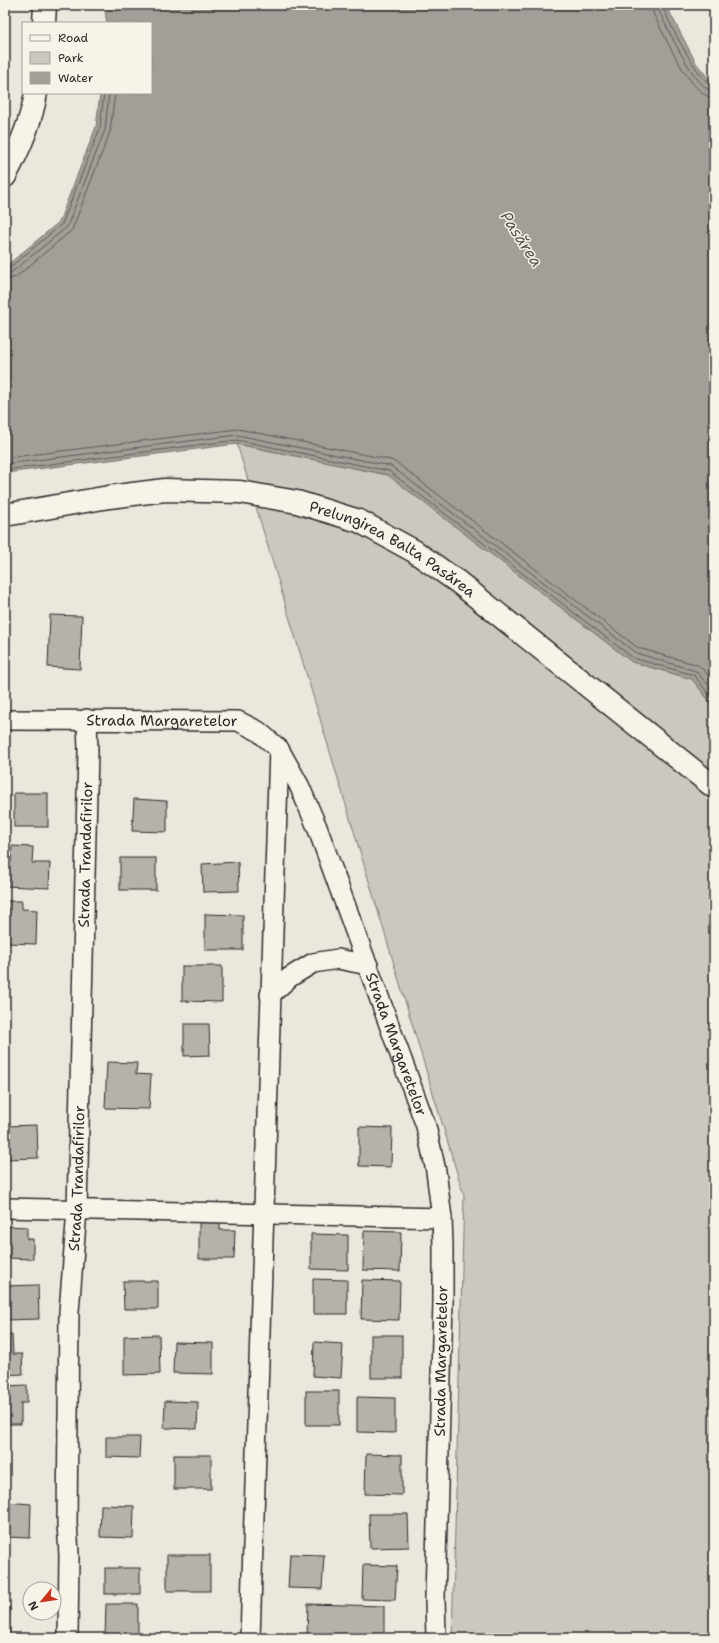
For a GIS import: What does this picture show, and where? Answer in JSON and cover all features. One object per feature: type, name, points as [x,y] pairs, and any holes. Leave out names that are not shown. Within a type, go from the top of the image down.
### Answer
[{"type":"street","points":[[44,22],[45,5]]},
{"type":"street","points":[[5,176],[20,147],[34,108],[36,94]]},
{"type":"street","name":"Prelungirea Balta Pasărea","points":[[5,515],[109,497],[165,490],[240,492],[297,502],[360,521],[414,551],[458,582],[714,787]]},
{"type":"street","name":"Strada Trandafirilor","points":[[68,1638],[69,1554],[67,1523],[69,1312],[77,1210],[88,751],[87,719]]},
{"type":"street","name":"Strada Margaretelor","points":[[5,720],[238,720],[258,731],[279,750],[299,784],[317,827],[368,964],[426,1126],[436,1170],[442,1218],[443,1301],[435,1598],[436,1638]]},
{"type":"street","points":[[250,1638],[279,750]]},
{"type":"street","points":[[270,996],[290,977],[313,963],[338,959],[368,964]]},
{"type":"street","points":[[5,1208],[442,1218]]},
{"type":"green space","points":[[237,444],[388,475],[632,662],[692,679],[714,707],[714,1638],[452,1638],[464,1196]]},
{"type":"water","name":"Pasărea","points":[[104,5],[666,5],[696,63],[714,85],[714,707],[692,679],[632,662],[388,475],[237,444],[5,473],[5,267],[59,222],[96,127],[100,94],[152,94],[152,22],[107,22]]},
{"type":"building","points":[[50,615],[82,616],[80,669],[48,667]]},
{"type":"building","points":[[14,793],[48,793],[48,827],[14,827]]},
{"type":"building","points":[[134,799],[167,801],[167,832],[132,831]]},
{"type":"building","points":[[12,846],[33,847],[32,863],[50,863],[49,888],[5,886],[5,862],[11,862]]},
{"type":"building","points":[[120,858],[156,858],[156,890],[120,890]]},
{"type":"building","points":[[238,862],[239,891],[203,892],[202,864]]},
{"type":"building","points":[[5,901],[22,901],[22,909],[37,910],[36,944],[5,943]]},
{"type":"building","points":[[205,914],[243,915],[243,950],[205,950]]},
{"type":"building","points":[[182,966],[222,966],[222,1002],[182,1001]]},
{"type":"building","points":[[184,1024],[209,1024],[210,1055],[184,1056]]},
{"type":"building","points":[[107,1062],[137,1063],[136,1074],[151,1075],[149,1109],[105,1108]]},
{"type":"building","points":[[37,1125],[38,1158],[5,1159],[5,1126]]},
{"type":"building","points":[[359,1127],[392,1128],[391,1167],[359,1166]]},
{"type":"building","points":[[199,1216],[220,1216],[220,1230],[235,1230],[234,1259],[199,1259]]},
{"type":"building","points":[[5,1226],[27,1227],[27,1239],[33,1239],[33,1259],[5,1258]]},
{"type":"building","points":[[364,1231],[401,1232],[400,1271],[363,1270]]},
{"type":"building","points":[[311,1234],[348,1235],[348,1270],[311,1269]]},
{"type":"building","points":[[313,1279],[347,1280],[347,1314],[313,1314]]},
{"type":"building","points":[[362,1280],[400,1281],[399,1320],[361,1319]]},
{"type":"building","points":[[123,1281],[158,1281],[158,1309],[124,1309]]},
{"type":"building","points":[[38,1285],[39,1319],[5,1320],[5,1286]]},
{"type":"building","points":[[5,1334],[12,1334],[13,1354],[22,1354],[23,1374],[5,1375]]},
{"type":"building","points":[[159,1335],[160,1374],[124,1375],[124,1336]]},
{"type":"building","points":[[371,1335],[402,1335],[402,1378],[371,1378]]},
{"type":"building","points":[[174,1342],[213,1343],[213,1374],[173,1373]]},
{"type":"building","points":[[314,1342],[343,1344],[341,1378],[313,1376]]},
{"type":"building","points":[[27,1385],[27,1403],[21,1403],[21,1424],[5,1424],[5,1386]]},
{"type":"building","points":[[306,1391],[339,1391],[339,1425],[306,1425]]},
{"type":"building","points":[[357,1397],[395,1398],[395,1433],[357,1432]]},
{"type":"building","points":[[165,1401],[198,1402],[197,1429],[164,1428]]},
{"type":"building","points":[[106,1437],[140,1437],[139,1458],[106,1457]]},
{"type":"building","points":[[366,1454],[402,1455],[402,1495],[365,1494]]},
{"type":"building","points":[[174,1455],[211,1455],[211,1489],[174,1489]]},
{"type":"building","points":[[5,1502],[31,1504],[30,1538],[5,1537]]},
{"type":"building","points":[[101,1505],[134,1506],[133,1538],[100,1537]]},
{"type":"building","points":[[369,1514],[408,1514],[409,1547],[370,1548]]},
{"type":"building","points":[[290,1554],[324,1555],[322,1589],[288,1588]]},
{"type":"building","points":[[167,1555],[210,1555],[210,1591],[167,1591]]},
{"type":"building","points":[[5,1557],[9,1557],[8,1593],[5,1592]]},
{"type":"building","points":[[363,1565],[397,1566],[395,1600],[362,1599]]},
{"type":"building","points":[[105,1568],[140,1568],[140,1594],[105,1594]]},
{"type":"building","points":[[106,1604],[138,1604],[138,1637],[105,1637]]},
{"type":"building","points":[[308,1604],[384,1606],[384,1638],[307,1638]]},
{"type":"building","points":[[5,1607],[10,1608],[9,1638],[5,1638]]}]
